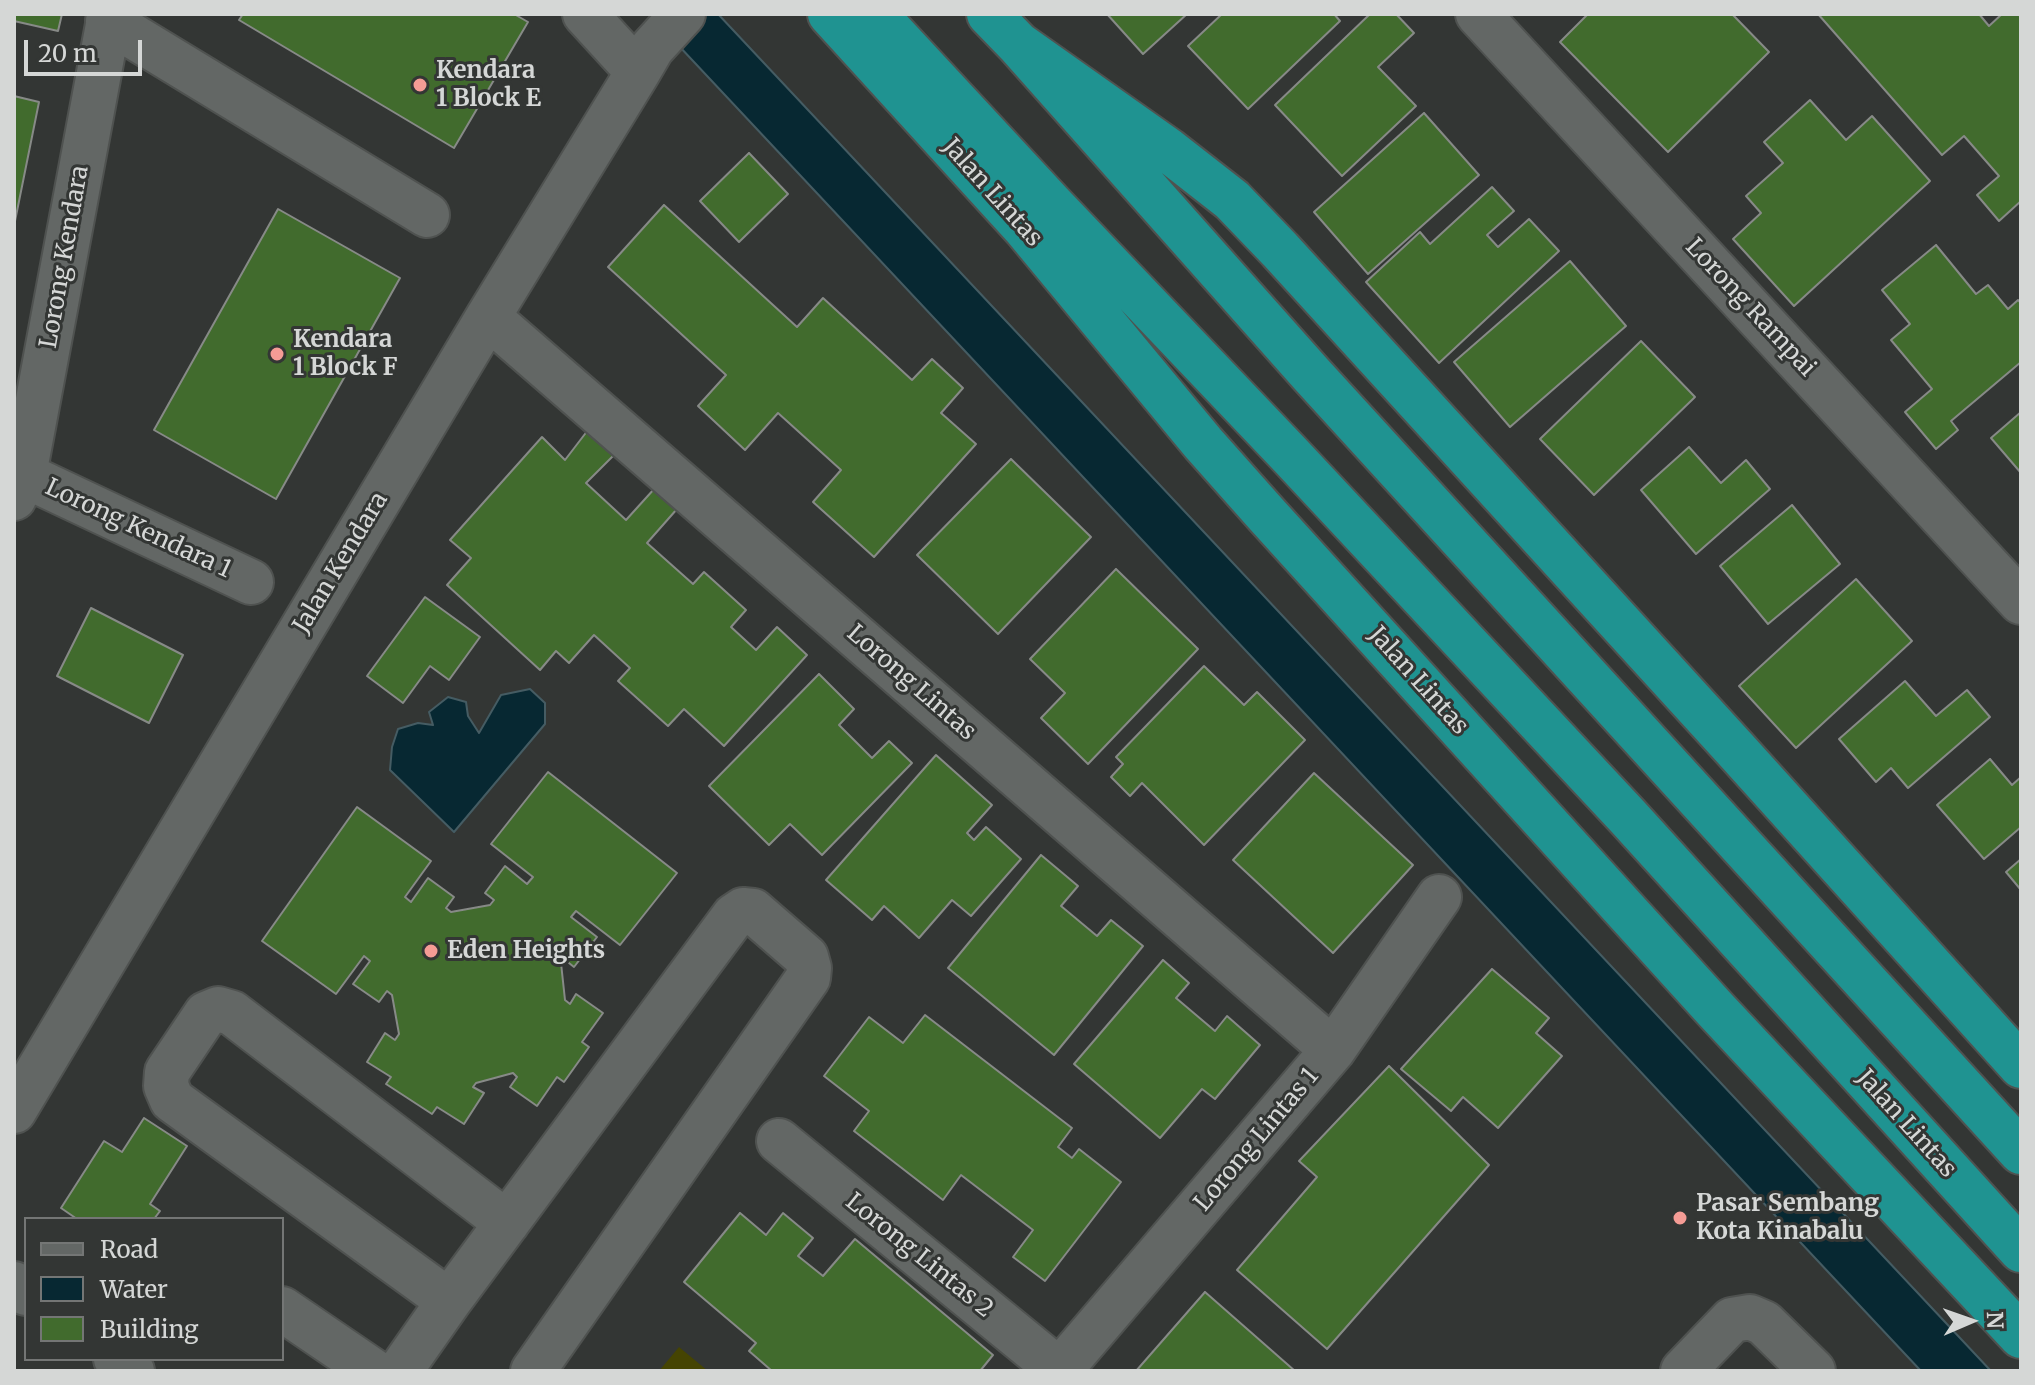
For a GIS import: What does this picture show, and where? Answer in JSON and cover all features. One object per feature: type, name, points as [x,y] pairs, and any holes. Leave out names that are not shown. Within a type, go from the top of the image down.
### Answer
[{"type":"highway","name":"Jalan Lintas","points":[[830,14],[1025,228],[1203,443],[1266,514],[1715,1009],[2021,1336]]},
{"type":"highway","name":"Jalan Lintas","points":[[875,14],[1628,817],[2021,1250]]},
{"type":"highway","points":[[1004,29],[1311,374],[2021,1152]]},
{"type":"highway","points":[[1004,29],[1232,200],[2021,1066]]},
{"type":"street","points":[[585,14],[668,34]]},
{"type":"street","name":"Lorong Rampai","points":[[1478,14],[2021,602]]},
{"type":"street","points":[[109,18],[427,215]]},
{"type":"street","name":"Lorong Kendara","points":[[19,487],[109,18]]},
{"type":"street","name":"Jalan Kendara","points":[[14,1111],[488,317],[668,34]]},
{"type":"street","name":"Lorong Lintas","points":[[488,317],[1333,1050]]},
{"type":"street","name":"Lorong Kendara 1","points":[[19,487],[251,582]]},
{"type":"street","name":"Lorong Lintas 1","points":[[1060,1371],[1333,1050],[1439,897]]},
{"type":"street","points":[[400,1371],[734,916],[743,910],[753,911],[806,957],[808,978],[533,1371]]},
{"type":"street","points":[[449,1301],[172,1100],[166,1086],[167,1072],[206,1014],[218,1009],[232,1013],[507,1223]]},
{"type":"street","name":"Lorong Lintas 2","points":[[779,1141],[1060,1371]]},
{"type":"street","points":[[284,1310],[373,1371]]},
{"type":"street","points":[[1683,1371],[1732,1320],[1750,1317],[1764,1323],[1813,1371]]},
{"type":"shaded area","points":[[679,1347],[708,1371],[659,1371]]},
{"type":"water","points":[[649,14],[718,14],[1991,1371],[1921,1371]]},
{"type":"water","points":[[530,689],[545,703],[545,724],[454,832],[390,770],[392,747],[398,729],[418,723],[433,725],[429,712],[448,697],[466,702],[468,716],[479,733],[501,695]]},
{"type":"building","points":[[14,14],[62,14],[58,31],[14,21]]},
{"type":"building","name":"Kendara 1 Block E","points":[[243,14],[514,14],[528,22],[454,148],[239,20]]},
{"type":"building","points":[[1107,14],[1187,14],[1143,54]]},
{"type":"building","points":[[1222,14],[1334,14],[1340,21],[1248,109],[1188,46]]},
{"type":"building","points":[[1370,14],[1396,14],[1414,33],[1378,67],[1416,106],[1342,176],[1275,105]]},
{"type":"building","points":[[1588,14],[1732,14],[1769,52],[1668,152],[1560,42]]},
{"type":"building","points":[[1818,14],[1979,14],[1989,26],[2002,14],[2018,14],[2021,17],[2021,201],[1999,221],[1977,195],[1999,176],[1964,136],[1942,155]]},
{"type":"building","points":[[14,96],[39,102],[14,226]]},
{"type":"building","points":[[1810,100],[1846,140],[1872,116],[1930,181],[1794,306],[1733,239],[1761,213],[1746,196],[1783,163],[1764,142]]},
{"type":"building","points":[[1424,113],[1479,175],[1368,274],[1314,212]]},
{"type":"building","points":[[749,153],[788,194],[739,242],[700,201]]},
{"type":"building","points":[[1492,187],[1514,211],[1487,235],[1498,247],[1529,219],[1559,251],[1439,363],[1366,282],[1420,232],[1430,244]]},
{"type":"building","points":[[664,205],[797,327],[823,298],[912,380],[932,359],[963,388],[941,413],[976,444],[874,557],[813,502],[841,470],[778,413],[745,450],[698,406],[726,375],[608,267]]},
{"type":"building","name":"Kendara 1 Block F","points":[[278,209],[400,278],[276,499],[154,430]]},
{"type":"building","points":[[1936,245],[1976,294],[1988,285],[2008,309],[2018,300],[2021,303],[2021,362],[1951,421],[1958,430],[1936,449],[1905,412],[1932,389],[1891,340],[1910,324],[1882,290]]},
{"type":"building","points":[[1570,261],[1626,326],[1510,427],[1454,362]]},
{"type":"building","points":[[1641,341],[1695,397],[1594,495],[1540,439]]},
{"type":"building","points":[[2021,412],[2021,473],[1991,438]]},
{"type":"building","points":[[588,430],[616,453],[586,483],[626,520],[655,488],[677,509],[647,543],[693,584],[704,572],[746,610],[731,627],[756,650],[777,627],[807,655],[724,746],[684,709],[668,726],[618,681],[630,668],[594,635],[569,663],[556,651],[540,670],[447,585],[471,558],[450,540],[542,437],[565,460]]},
{"type":"building","points":[[1689,447],[1721,483],[1746,460],[1770,489],[1696,554],[1641,490]]},
{"type":"building","points":[[1011,459],[1091,537],[998,634],[917,555]]},
{"type":"building","points":[[1792,505],[1840,564],[1768,624],[1720,566]]},
{"type":"building","points":[[1116,569],[1198,649],[1088,764],[1041,718],[1065,693],[1030,659]]},
{"type":"building","points":[[1856,579],[1912,641],[1796,748],[1739,686]]},
{"type":"building","points":[[425,597],[480,637],[449,680],[430,666],[403,703],[367,676]]},
{"type":"building","points":[[91,608],[183,655],[149,723],[57,676]]},
{"type":"building","points":[[1204,666],[1244,705],[1257,692],[1305,740],[1204,845],[1142,783],[1130,796],[1111,777],[1123,764],[1116,757]]},
{"type":"building","points":[[819,674],[854,709],[839,725],[872,758],[889,741],[912,763],[822,855],[790,824],[769,845],[709,786]]},
{"type":"building","points":[[1905,681],[1936,716],[1967,690],[1990,717],[1908,788],[1891,768],[1876,782],[1839,739]]},
{"type":"building","points":[[936,755],[992,805],[967,833],[974,840],[986,827],[1021,859],[971,916],[952,900],[919,938],[884,906],[872,920],[826,880]]},
{"type":"building","points":[[1990,759],[2012,785],[2021,777],[2021,827],[1984,859],[1937,805]]},
{"type":"building","name":"Eden Heights","points":[[548,772],[677,873],[620,945],[576,911],[571,917],[597,937],[574,967],[564,959],[561,963],[565,1000],[570,1004],[576,994],[603,1013],[582,1042],[589,1047],[564,1082],[557,1077],[537,1106],[510,1087],[517,1077],[513,1073],[476,1083],[473,1087],[484,1093],[464,1124],[437,1107],[432,1114],[386,1084],[391,1077],[367,1062],[385,1033],[395,1040],[399,1034],[392,995],[387,991],[379,1002],[353,984],[370,961],[364,956],[336,994],[262,941],[357,807],[431,861],[405,897],[411,902],[428,878],[454,897],[446,908],[451,912],[490,905],[494,900],[485,893],[505,866],[527,884],[533,877],[491,844]]},
{"type":"building","points":[[1314,773],[1413,865],[1333,953],[1233,860]]},
{"type":"building","points":[[1041,855],[1078,886],[1061,906],[1097,936],[1111,920],[1143,946],[1054,1055],[948,968]]},
{"type":"building","points":[[2021,859],[2021,890],[2006,872]]},
{"type":"building","points":[[1163,960],[1189,983],[1176,998],[1215,1031],[1227,1016],[1260,1045],[1215,1099],[1202,1089],[1160,1138],[1074,1064]]},
{"type":"building","points":[[1492,969],[1549,1018],[1536,1033],[1562,1056],[1498,1128],[1463,1097],[1451,1111],[1401,1069]]},
{"type":"building","points":[[925,1015],[1072,1128],[1058,1147],[1072,1158],[1079,1149],[1121,1182],[1045,1281],[1013,1257],[1033,1230],[961,1175],[943,1200],[854,1131],[869,1111],[824,1076],[869,1017],[903,1043]]},
{"type":"building","points":[[1389,1066],[1489,1165],[1327,1349],[1237,1270],[1317,1177],[1299,1161]]},
{"type":"building","points":[[144,1118],[187,1146],[150,1204],[160,1211],[156,1217],[74,1217],[61,1208],[104,1141],[122,1152]]},
{"type":"building","points":[[740,1213],[766,1235],[783,1213],[813,1238],[798,1256],[823,1276],[855,1239],[993,1355],[980,1371],[772,1371],[749,1351],[756,1343],[684,1282]]},
{"type":"building","points":[[1205,1292],[1295,1371],[1136,1371]]},
{"type":"place","name":"Kendara 1 Block E","points":[[420,85]]},
{"type":"place","name":"Kendara 1 Block F","points":[[277,354]]},
{"type":"place","name":"Eden Heights","points":[[431,951]]},
{"type":"place","name":"Pasar Sembang Kota Kinabalu","points":[[1680,1218]]}]
